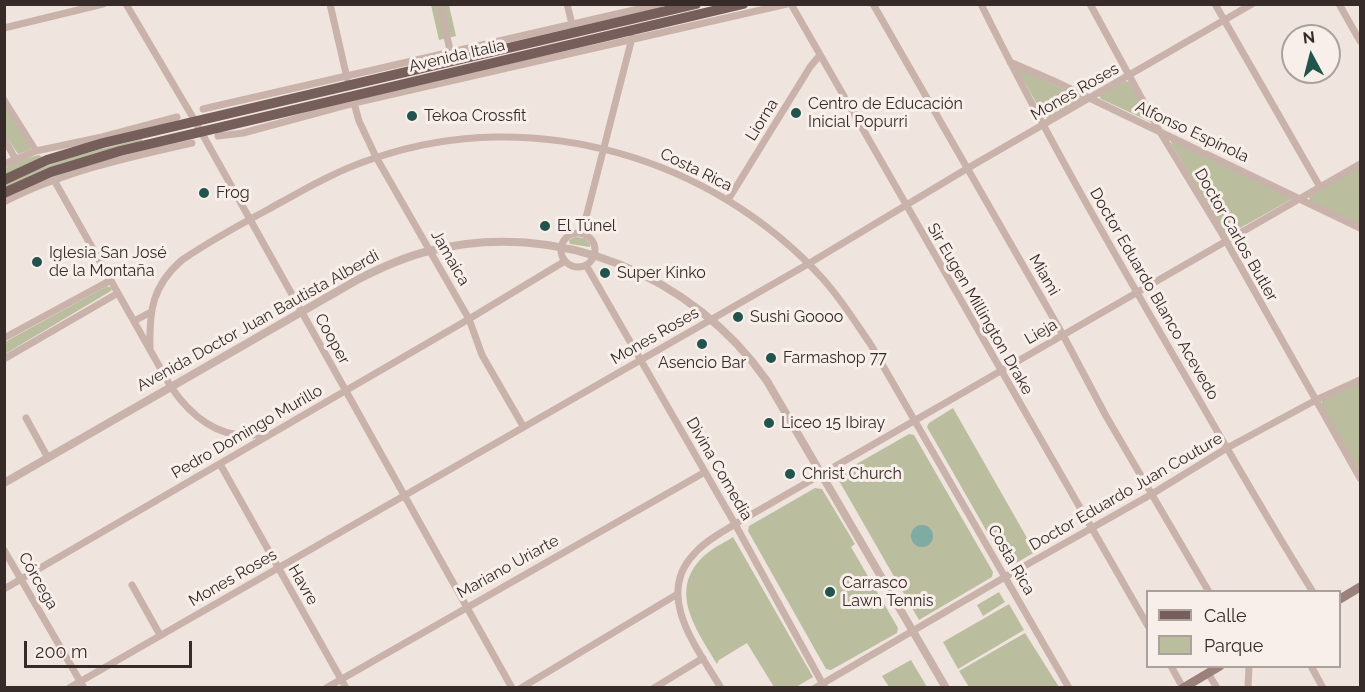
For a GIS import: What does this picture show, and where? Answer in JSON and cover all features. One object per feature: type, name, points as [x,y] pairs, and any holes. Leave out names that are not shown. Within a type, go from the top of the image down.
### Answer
[{"type":"main road","name":"Avenida Italia","points":[[4,193],[51,172],[193,128],[195,121],[221,110],[573,29],[696,4]]},
{"type":"main road","name":"Avenida Italia","points":[[4,180],[84,145],[103,140],[143,134],[156,139],[242,128],[682,24],[743,4]]},
{"type":"main road","points":[[201,132],[203,126],[223,119],[234,107]]},
{"type":"main road","points":[[1341,598],[1360,587]]},
{"type":"main road","points":[[1183,687],[1217,668]]},
{"type":"street","points":[[4,28],[103,4]]},
{"type":"street","name":"Cooper","points":[[126,4],[195,121],[512,687]]},
{"type":"street","points":[[330,4],[348,81]]},
{"type":"street","points":[[440,4],[451,57]]},
{"type":"street","points":[[567,4],[573,29]]},
{"type":"street","name":"Avenida Italia","points":[[573,29],[660,4]]},
{"type":"street","name":"Avenida Italia","points":[[682,24],[789,4]]},
{"type":"street","name":"Sir Eugen Millington Drake","points":[[789,4],[1146,623]]},
{"type":"street","name":"Miami","points":[[873,4],[1208,590]]},
{"type":"street","name":"Doctor Eduardo Blanco Acevedo","points":[[981,4],[1010,63],[1137,293],[1311,590]]},
{"type":"street","name":"Doctor Carlos Butler","points":[[1089,4],[1160,132],[1226,242],[1360,478]]},
{"type":"street","points":[[1215,4],[1320,187]]},
{"type":"street","name":"Mones Roses","points":[[69,687],[82,684],[160,635],[808,264],[968,168],[1252,4]]},
{"type":"street","points":[[1340,4],[1360,41]]},
{"type":"street","points":[[582,233],[633,35]]},
{"type":"street","name":"Avenida Italia","points":[[218,136],[242,128],[354,104],[633,35]]},
{"type":"street","name":"Liorna","points":[[728,200],[810,67],[820,55]]},
{"type":"street","name":"Alfonso Espínola","points":[[1010,63],[1090,98],[1360,228]]},
{"type":"street","points":[[4,100],[36,151]]},
{"type":"street","name":"Jamaica","points":[[354,104],[359,122],[376,157],[469,319],[482,355],[523,426]]},
{"type":"street","points":[[234,107],[242,128]]},
{"type":"street","name":"Avenida Italia","points":[[203,109],[221,110]]},
{"type":"street","name":"Avenida Italia","points":[[4,202],[156,139],[177,117]]},
{"type":"street","points":[[143,134],[156,139]]},
{"type":"street","name":"Costa Rica","points":[[150,349],[151,312],[155,295],[171,270],[193,253],[308,187],[376,157],[448,141],[500,137],[543,139],[604,149],[661,167],[728,200],[769,230],[808,264],[843,304],[871,345],[914,423],[1069,687]]},
{"type":"street","points":[[4,139],[15,158]]},
{"type":"street","name":"Avenida Italia","points":[[103,140],[156,139],[192,143]]},
{"type":"street","name":"Avenida Italia","points":[[4,164],[36,151],[84,145]]},
{"type":"street","name":"Lieja","points":[[676,595],[687,561],[703,545],[735,524],[914,423],[1360,164]]},
{"type":"street","points":[[54,180],[171,387],[188,410],[196,417],[236,435],[274,431]]},
{"type":"street","points":[[582,233],[590,237],[594,244],[595,256],[586,266],[575,267],[565,261],[561,248],[568,236],[582,233]]},
{"type":"street","name":"Avenida Doctor Juan Bautista Alberdi","points":[[4,483],[302,311],[386,266],[430,251],[504,242],[561,248],[595,256],[652,278],[686,298],[712,318],[740,346],[767,381],[946,687]]},
{"type":"street","name":"Pedro Domingo Murillo","points":[[4,589],[565,261]]},
{"type":"street","name":"Divina Comedia","points":[[586,266],[735,524],[823,685]]},
{"type":"street","points":[[4,338],[111,280]]},
{"type":"street","points":[[4,359],[118,293]]},
{"type":"street","points":[[134,321],[151,312]]},
{"type":"street","name":"Doctor Eduardo Juan Couture","points":[[814,687],[823,685],[913,630],[1152,494],[1227,448],[1316,400],[1360,380]]},
{"type":"street","points":[[26,418],[48,458]]},
{"type":"street","points":[[236,435],[241,451]]},
{"type":"street","name":"Havre","points":[[220,464],[346,687]]},
{"type":"street","name":"Mariano Uriarte","points":[[326,687],[705,472]]},
{"type":"street","name":"Córcega","points":[[4,550],[82,684]]},
{"type":"street","points":[[132,585],[160,635]]},
{"type":"street","points":[[521,687],[676,595],[681,616],[721,687]]},
{"type":"street","points":[[654,687],[703,658]]},
{"type":"street","points":[[1172,668],[1183,687]]},
{"type":"street","points":[[1248,687],[1249,668]]},
{"type":"street","points":[[1312,668],[1323,687]]},
{"type":"street","points":[[1208,673],[1217,687]]},
{"type":"green space","points":[[431,5],[449,5],[456,36],[439,40]]},
{"type":"green space","points":[[1017,69],[1028,72],[1081,100],[1045,118]]},
{"type":"green space","points":[[1125,81],[1129,82],[1153,123],[1099,96]]},
{"type":"green space","points":[[4,104],[30,150],[18,154],[5,135]]},
{"type":"green space","points":[[142,139],[142,141],[5,189],[5,184],[56,163]]},
{"type":"green space","points":[[1174,140],[1292,199],[1226,236],[1172,145],[1171,141]]},
{"type":"green space","points":[[39,155],[42,157],[5,176],[5,168],[18,160]]},
{"type":"green space","points":[[1360,165],[1360,227],[1310,201],[1309,197]]},
{"type":"green space","points":[[575,237],[585,238],[590,247],[570,244],[569,240]]},
{"type":"green space","points":[[107,286],[112,288],[111,291],[5,354],[5,342]]},
{"type":"green space","points":[[1360,383],[1360,473],[1321,404],[1323,399]]},
{"type":"green space","points":[[953,408],[1035,552],[1011,566],[1006,565],[927,427],[929,423]]},
{"type":"green space","points":[[909,434],[914,435],[993,572],[992,577],[919,620],[838,479],[839,474]]},
{"type":"green space","name":"Carrasco Lawn Tennis","points":[[815,488],[822,489],[855,544],[851,547],[898,628],[897,633],[831,670],[826,669],[748,531],[749,526]]},
{"type":"green space","points":[[733,537],[813,677],[796,687],[774,687],[747,643],[719,660],[717,664],[694,624],[686,596],[693,568],[708,552]]},
{"type":"green space","points":[[999,592],[1005,602],[983,616],[977,605]]},
{"type":"green space","points":[[1009,604],[1024,630],[958,669],[943,642]]},
{"type":"green space","points":[[1025,633],[1059,687],[969,687],[959,671]]},
{"type":"green space","points":[[911,660],[927,687],[889,687],[882,676]]},
{"type":"water","points":[[922,525],[930,528],[933,536],[930,544],[922,547],[914,544],[911,536],[914,528]]},
{"type":"place","name":"Centro de Educación Inicial Popurri","points":[[796,113]]},
{"type":"place","name":"Tekoa Crossfit","points":[[412,116]]},
{"type":"place","name":"Frog","points":[[204,193]]},
{"type":"place","name":"El Túnel","points":[[545,226]]},
{"type":"place","name":"Iglesia San José de la Montaña","points":[[37,262]]},
{"type":"place","name":"Super Kinko","points":[[605,273]]},
{"type":"place","name":"Sushi Goooo","points":[[738,317]]},
{"type":"place","name":"Asencio Bar","points":[[702,344]]},
{"type":"place","name":"Farmashop 77","points":[[771,358]]},
{"type":"place","name":"Liceo 15 Ibiray","points":[[769,423]]},
{"type":"place","name":"Christ Church","points":[[790,474]]},
{"type":"place","name":"Carrasco Lawn Tennis","points":[[830,592]]}]
